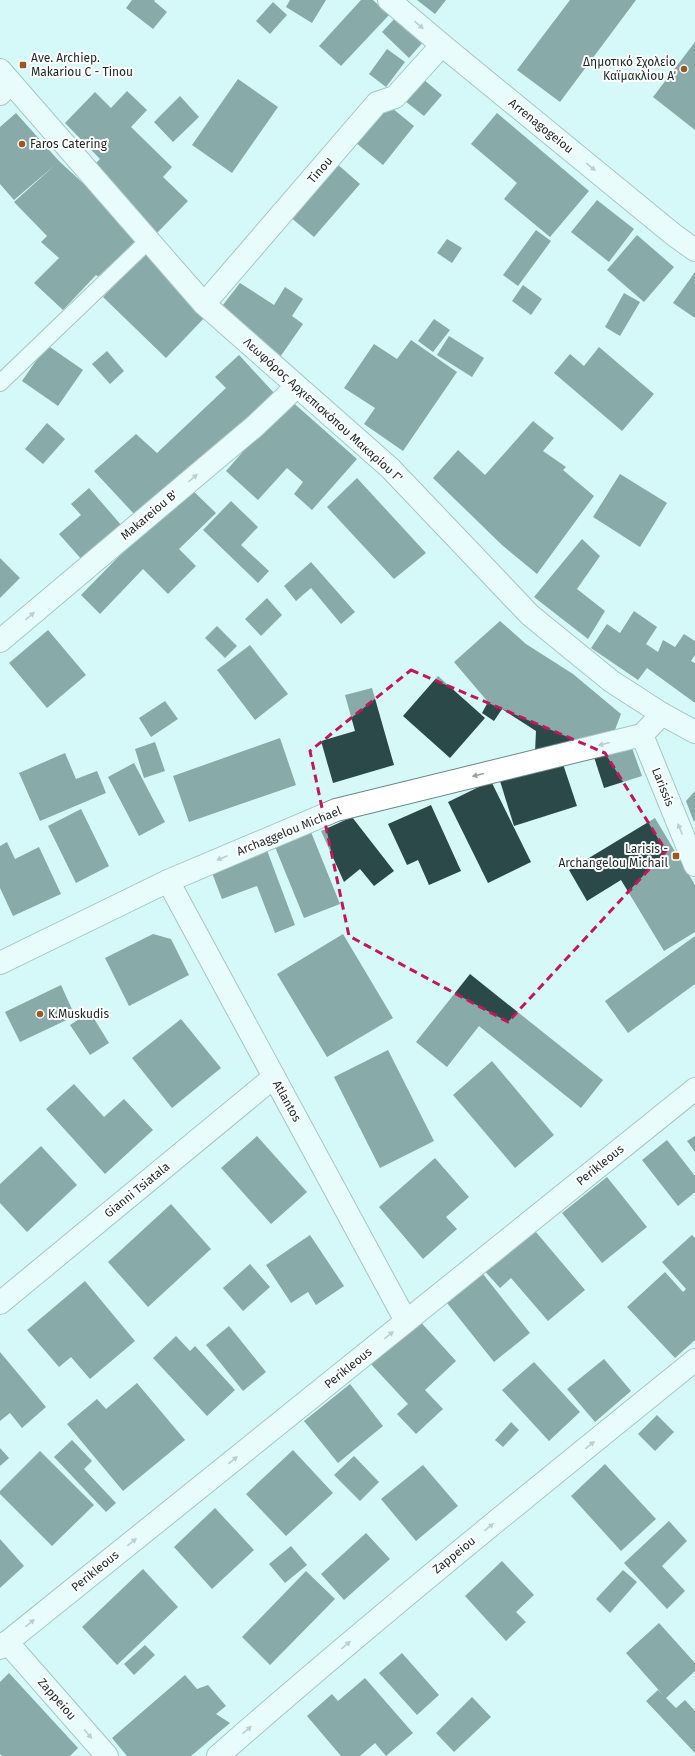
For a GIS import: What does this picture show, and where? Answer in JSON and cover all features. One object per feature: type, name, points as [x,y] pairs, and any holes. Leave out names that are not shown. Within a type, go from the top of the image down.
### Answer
[{"type":"street","name":"Arrenagogeiou","points":[[389,0],[674,235],[695,250]]},
{"type":"street","name":"Tinou","points":[[204,304],[378,103],[395,97],[442,45]]},
{"type":"street","name":"Λεωφόρος Αρχιεπισκόπου Μακαρίου Γ'","points":[[4,82],[204,304],[296,387],[390,468],[530,615],[611,681],[662,714],[695,732]]},
{"type":"street","name":"Makareiou B'","points":[[0,641],[255,426],[296,387]]},
{"type":"street","points":[[642,735],[662,714]]},
{"type":"street","name":"Larissis","points":[[642,735],[695,865]]},
{"type":"street","name":"Archaggelou Michael","points":[[0,963],[168,881],[336,810],[642,735]]},
{"type":"street","name":"Atlantos","points":[[168,881],[406,1321]]},
{"type":"street","name":"Gianni Tsiatala","points":[[0,1303],[274,1077]]},
{"type":"street","name":"Perikleous","points":[[4,1645],[695,1089]]},
{"type":"street","name":"Zappeiou","points":[[218,1756],[311,1674],[418,1584],[695,1360]]},
{"type":"street","name":"Zappeiou","points":[[4,1645],[108,1756]]},
{"type":"lane","points":[[0,383],[148,241]]},
{"type":"highlighted area","points":[[411,670],[605,753],[666,851],[508,1022],[349,936],[310,751]]},
{"type":"building","points":[[132,0],[155,0],[154,1],[167,12],[153,29],[126,8]]},
{"type":"building","points":[[290,0],[326,0],[312,23],[286,7]]},
{"type":"building","points":[[361,0],[373,0],[389,15],[341,66],[319,46]]},
{"type":"building","points":[[417,0],[446,0],[435,14]]},
{"type":"building","points":[[570,0],[636,0],[560,102],[517,70]]},
{"type":"building","points":[[273,2],[287,15],[270,34],[256,21]]},
{"type":"building","points":[[398,15],[424,41],[409,58],[382,32]]},
{"type":"building","name":"Δημοτικό Σχολείο Καϊμακλίου Α΄","points":[[695,42],[695,130],[653,97]]},
{"type":"building","points":[[387,49],[405,62],[386,87],[369,74]]},
{"type":"building","points":[[238,79],[278,107],[232,173],[192,145]]},
{"type":"building","points":[[423,79],[442,95],[424,116],[405,101]]},
{"type":"building","points":[[127,91],[147,110],[131,127],[172,167],[163,177],[188,201],[157,233],[90,169],[100,159],[65,123],[95,92],[111,108]]},
{"type":"building","points":[[180,96],[199,117],[173,142],[154,122]]},
{"type":"building","points":[[387,104],[414,126],[383,165],[356,143]]},
{"type":"building","points":[[16,113],[59,161],[140,236],[100,278],[96,275],[63,310],[34,283],[59,258],[41,242],[47,236],[14,202],[55,165],[14,200],[0,184],[0,127]]},
{"type":"building","points":[[497,113],[589,191],[550,237],[504,199],[517,183],[471,144]]},
{"type":"building","points":[[336,163],[360,184],[314,237],[289,216]]},
{"type":"building","points":[[597,200],[634,229],[609,262],[571,232]]},
{"type":"building","points":[[536,230],[551,241],[518,286],[503,275]]},
{"type":"building","points":[[637,235],[674,267],[644,302],[607,270]]},
{"type":"building","points":[[447,239],[462,248],[452,263],[437,253]]},
{"type":"building","points":[[145,253],[208,314],[166,358],[103,297]]},
{"type":"building","points":[[695,272],[695,318],[673,303]]},
{"type":"building","points":[[240,283],[274,305],[285,287],[303,299],[292,316],[303,324],[280,357],[219,310]]},
{"type":"building","points":[[523,285],[542,299],[531,315],[512,301]]},
{"type":"building","points":[[624,293],[640,302],[620,336],[605,327]]},
{"type":"building","points":[[434,319],[450,330],[433,352],[418,341]]},
{"type":"building","points":[[449,336],[484,358],[472,377],[437,355]]},
{"type":"building","points":[[411,340],[457,372],[403,451],[364,424],[375,408],[344,388],[374,344],[397,359]]},
{"type":"building","points":[[47,345],[83,370],[58,406],[22,381]]},
{"type":"building","points":[[599,347],[654,394],[622,431],[554,373],[570,354],[584,366]]},
{"type":"building","points":[[107,351],[124,371],[110,384],[92,364]]},
{"type":"building","points":[[239,355],[275,394],[135,515],[94,471],[136,434],[157,453],[226,388],[215,377]]},
{"type":"building","points":[[289,399],[357,459],[312,510],[294,494],[303,482],[287,468],[258,500],[226,471]]},
{"type":"building","points":[[533,421],[554,438],[543,451],[566,467],[563,470],[594,496],[537,574],[502,545],[433,478],[458,450],[485,475]]},
{"type":"building","points":[[47,423],[65,439],[43,464],[25,449]]},
{"type":"building","points":[[620,474],[667,503],[640,547],[593,517]]},
{"type":"building","points":[[357,478],[426,553],[394,579],[327,507]]},
{"type":"building","points":[[188,486],[216,513],[179,549],[196,566],[168,594],[143,569],[100,614],[81,595]]},
{"type":"building","points":[[89,488],[122,526],[83,561],[59,534],[81,515],[71,504]]},
{"type":"building","points":[[231,501],[258,527],[241,545],[269,571],[258,583],[203,530]]},
{"type":"building","points":[[582,539],[600,556],[577,589],[605,611],[588,639],[534,597]]},
{"type":"building","points":[[0,558],[20,578],[0,598]]},
{"type":"building","points":[[311,562],[355,612],[341,624],[311,588],[296,601],[284,586]]},
{"type":"building","points":[[267,598],[282,615],[261,636],[245,619]]},
{"type":"building","points":[[634,611],[657,627],[646,644],[658,652],[663,640],[675,647],[684,634],[695,641],[695,655],[691,661],[695,663],[695,703],[647,668],[638,680],[591,648],[607,624],[620,633]]},
{"type":"building","points":[[500,621],[526,644],[573,674],[621,714],[613,735],[535,752],[536,731],[502,709],[494,721],[482,713],[488,702],[454,662]]},
{"type":"building","points":[[217,626],[237,646],[225,658],[205,638]]},
{"type":"building","points":[[48,630],[86,675],[47,708],[9,663]]},
{"type":"building","points":[[250,645],[288,694],[255,720],[217,670]]},
{"type":"building","points":[[438,676],[485,718],[450,758],[403,716]]},
{"type":"building","points":[[372,688],[394,765],[333,783],[321,741],[355,731],[345,695]]},
{"type":"building","points":[[165,701],[178,719],[151,737],[139,718]]},
{"type":"building","points":[[280,738],[296,785],[189,822],[173,776]]},
{"type":"building","points":[[155,742],[165,771],[144,778],[135,749]]},
{"type":"building","points":[[631,745],[642,776],[604,788],[594,757]]},
{"type":"building","points":[[65,753],[76,779],[97,771],[106,793],[40,821],[19,773]]},
{"type":"building","points":[[562,761],[577,806],[514,826],[500,781]]},
{"type":"building","points":[[134,763],[165,822],[139,836],[108,777]]},
{"type":"building","points":[[491,781],[531,862],[488,883],[448,802]]},
{"type":"building","points":[[695,791],[695,820],[694,822],[686,801]]},
{"type":"building","points":[[431,805],[461,871],[429,885],[418,860],[407,865],[388,824]]},
{"type":"building","points":[[81,809],[109,866],[76,883],[48,826]]},
{"type":"building","points":[[352,817],[394,871],[374,886],[360,869],[344,882],[321,831]]},
{"type":"building","points":[[655,818],[695,885],[695,932],[664,951],[621,880],[587,901],[569,870]]},
{"type":"building","points":[[309,827],[340,904],[304,918],[273,842]]},
{"type":"building","points":[[7,842],[15,859],[39,847],[61,894],[13,916],[0,888],[0,846]]},
{"type":"building","points":[[265,845],[295,925],[275,933],[257,886],[222,899],[209,865]]},
{"type":"building","points":[[153,934],[171,939],[189,975],[129,1006],[105,958]]},
{"type":"building","points":[[343,934],[393,1018],[327,1057],[277,974]]},
{"type":"building","points":[[695,936],[695,984],[628,1033],[605,1001]]},
{"type":"building","points":[[470,974],[603,1080],[581,1108],[479,1026],[447,1067],[416,1042]]},
{"type":"building","name":"K.Muskudis","points":[[61,985],[75,1016],[20,1042],[5,1012]]},
{"type":"building","points":[[90,1012],[109,1043],[90,1055],[70,1025]]},
{"type":"building","points":[[181,1019],[221,1068],[172,1108],[132,1058]]},
{"type":"building","points":[[388,1050],[434,1141],[380,1168],[334,1077]]},
{"type":"building","points":[[492,1061],[554,1135],[515,1168],[453,1095]]},
{"type":"building","points":[[74,1084],[104,1117],[124,1099],[153,1130],[105,1174],[46,1109]]},
{"type":"building","points":[[257,1136],[307,1192],[271,1224],[221,1168]]},
{"type":"building","points":[[695,1136],[695,1152],[687,1141]]},
{"type":"building","points":[[667,1140],[695,1176],[695,1192],[678,1206],[642,1160]]},
{"type":"building","points":[[41,1146],[77,1185],[27,1232],[0,1203],[0,1184]]},
{"type":"building","points":[[435,1158],[469,1197],[446,1217],[457,1229],[423,1259],[379,1207]]},
{"type":"building","points":[[607,1177],[647,1227],[602,1263],[562,1213]]},
{"type":"building","points":[[171,1204],[211,1249],[148,1307],[108,1262]]},
{"type":"building","points":[[530,1225],[585,1290],[548,1321],[511,1278],[500,1288],[481,1267]]},
{"type":"building","points":[[310,1235],[344,1286],[316,1305],[308,1292],[291,1303],[266,1265]]},
{"type":"building","points":[[692,1235],[695,1238],[695,1340],[675,1358],[627,1307],[665,1272],[683,1292],[686,1289],[662,1262]]},
{"type":"building","points":[[250,1264],[270,1287],[243,1311],[223,1288]]},
{"type":"building","points":[[479,1269],[530,1333],[494,1362],[443,1298]]},
{"type":"building","points":[[85,1281],[135,1341],[90,1379],[71,1357],[59,1367],[27,1330]]},
{"type":"building","points":[[417,1318],[456,1361],[425,1390],[443,1409],[416,1434],[397,1414],[408,1404],[369,1362]]},
{"type":"building","points":[[229,1326],[266,1372],[243,1391],[206,1345]]},
{"type":"building","points":[[176,1336],[190,1351],[195,1346],[235,1390],[207,1416],[153,1358]]},
{"type":"building","points":[[0,1352],[46,1407],[22,1428],[10,1413],[0,1421]]},
{"type":"building","points":[[604,1359],[631,1391],[595,1422],[567,1389]]},
{"type":"building","points":[[534,1362],[580,1412],[549,1441],[502,1390]]},
{"type":"building","points":[[137,1383],[185,1440],[123,1491],[67,1424],[97,1399],[106,1409]]},
{"type":"building","points":[[350,1384],[383,1426],[338,1463],[304,1421]]},
{"type":"building","points":[[657,1415],[674,1432],[655,1451],[638,1434]]},
{"type":"building","points":[[511,1422],[519,1430],[503,1447],[495,1440]]},
{"type":"building","points":[[72,1440],[92,1461],[84,1469],[116,1503],[106,1512],[54,1457]]},
{"type":"building","points":[[0,1448],[9,1458],[0,1466]]},
{"type":"building","points":[[293,1450],[333,1493],[286,1536],[246,1494]]},
{"type":"building","points":[[40,1451],[94,1505],[52,1546],[0,1494],[0,1491]]},
{"type":"building","points":[[354,1456],[379,1482],[360,1501],[334,1475]]},
{"type":"building","points":[[605,1464],[656,1519],[621,1551],[571,1496]]},
{"type":"building","points":[[423,1465],[458,1506],[416,1541],[381,1499]]},
{"type":"building","points":[[215,1508],[254,1550],[212,1589],[174,1547]]},
{"type":"building","points":[[669,1521],[687,1541],[662,1566],[685,1591],[667,1609],[624,1563]]},
{"type":"building","points":[[366,1533],[390,1559],[344,1600],[321,1574]]},
{"type":"building","points":[[0,1539],[24,1566],[0,1588]]},
{"type":"building","points":[[291,1546],[307,1565],[285,1583],[269,1564]]},
{"type":"building","points":[[502,1561],[534,1595],[516,1612],[526,1622],[506,1641],[465,1596]]},
{"type":"building","points":[[143,1569],[178,1607],[117,1665],[82,1627]]},
{"type":"building","points":[[623,1570],[637,1582],[610,1613],[596,1599]]},
{"type":"building","points":[[306,1571],[335,1599],[270,1665],[242,1637]]},
{"type":"building","points":[[659,1623],[695,1663],[695,1671],[666,1698],[676,1708],[685,1700],[695,1711],[695,1753],[646,1701],[658,1690],[663,1695],[626,1653]]},
{"type":"building","points":[[145,1645],[155,1655],[134,1675],[124,1664]]},
{"type":"building","points":[[402,1653],[439,1695],[417,1715],[379,1673]]},
{"type":"building","points":[[9,1673],[78,1748],[70,1756],[2,1756],[0,1754],[0,1682]]},
{"type":"building","points":[[185,1675],[197,1689],[208,1685],[226,1706],[216,1714],[230,1723],[191,1756],[127,1756],[112,1738]]},
{"type":"building","points":[[365,1678],[413,1733],[386,1756],[375,1743],[360,1756],[341,1756],[307,1716],[332,1694],[338,1701]]},
{"type":"building","points":[[472,1697],[491,1717],[454,1752],[436,1733]]},
{"type":"place","name":"Ave. Archiep. Makariou C - Tinou","points":[[23,65]]},
{"type":"place","name":"Δημοτικό Σχολείο Καϊμακλίου Α΄","points":[[684,69]]},
{"type":"place","name":"Faros Catering","points":[[22,144]]},
{"type":"place","name":"Larisis - Archangelou Michail","points":[[676,856]]},
{"type":"place","name":"K.Muskudis","points":[[40,1014]]}]
